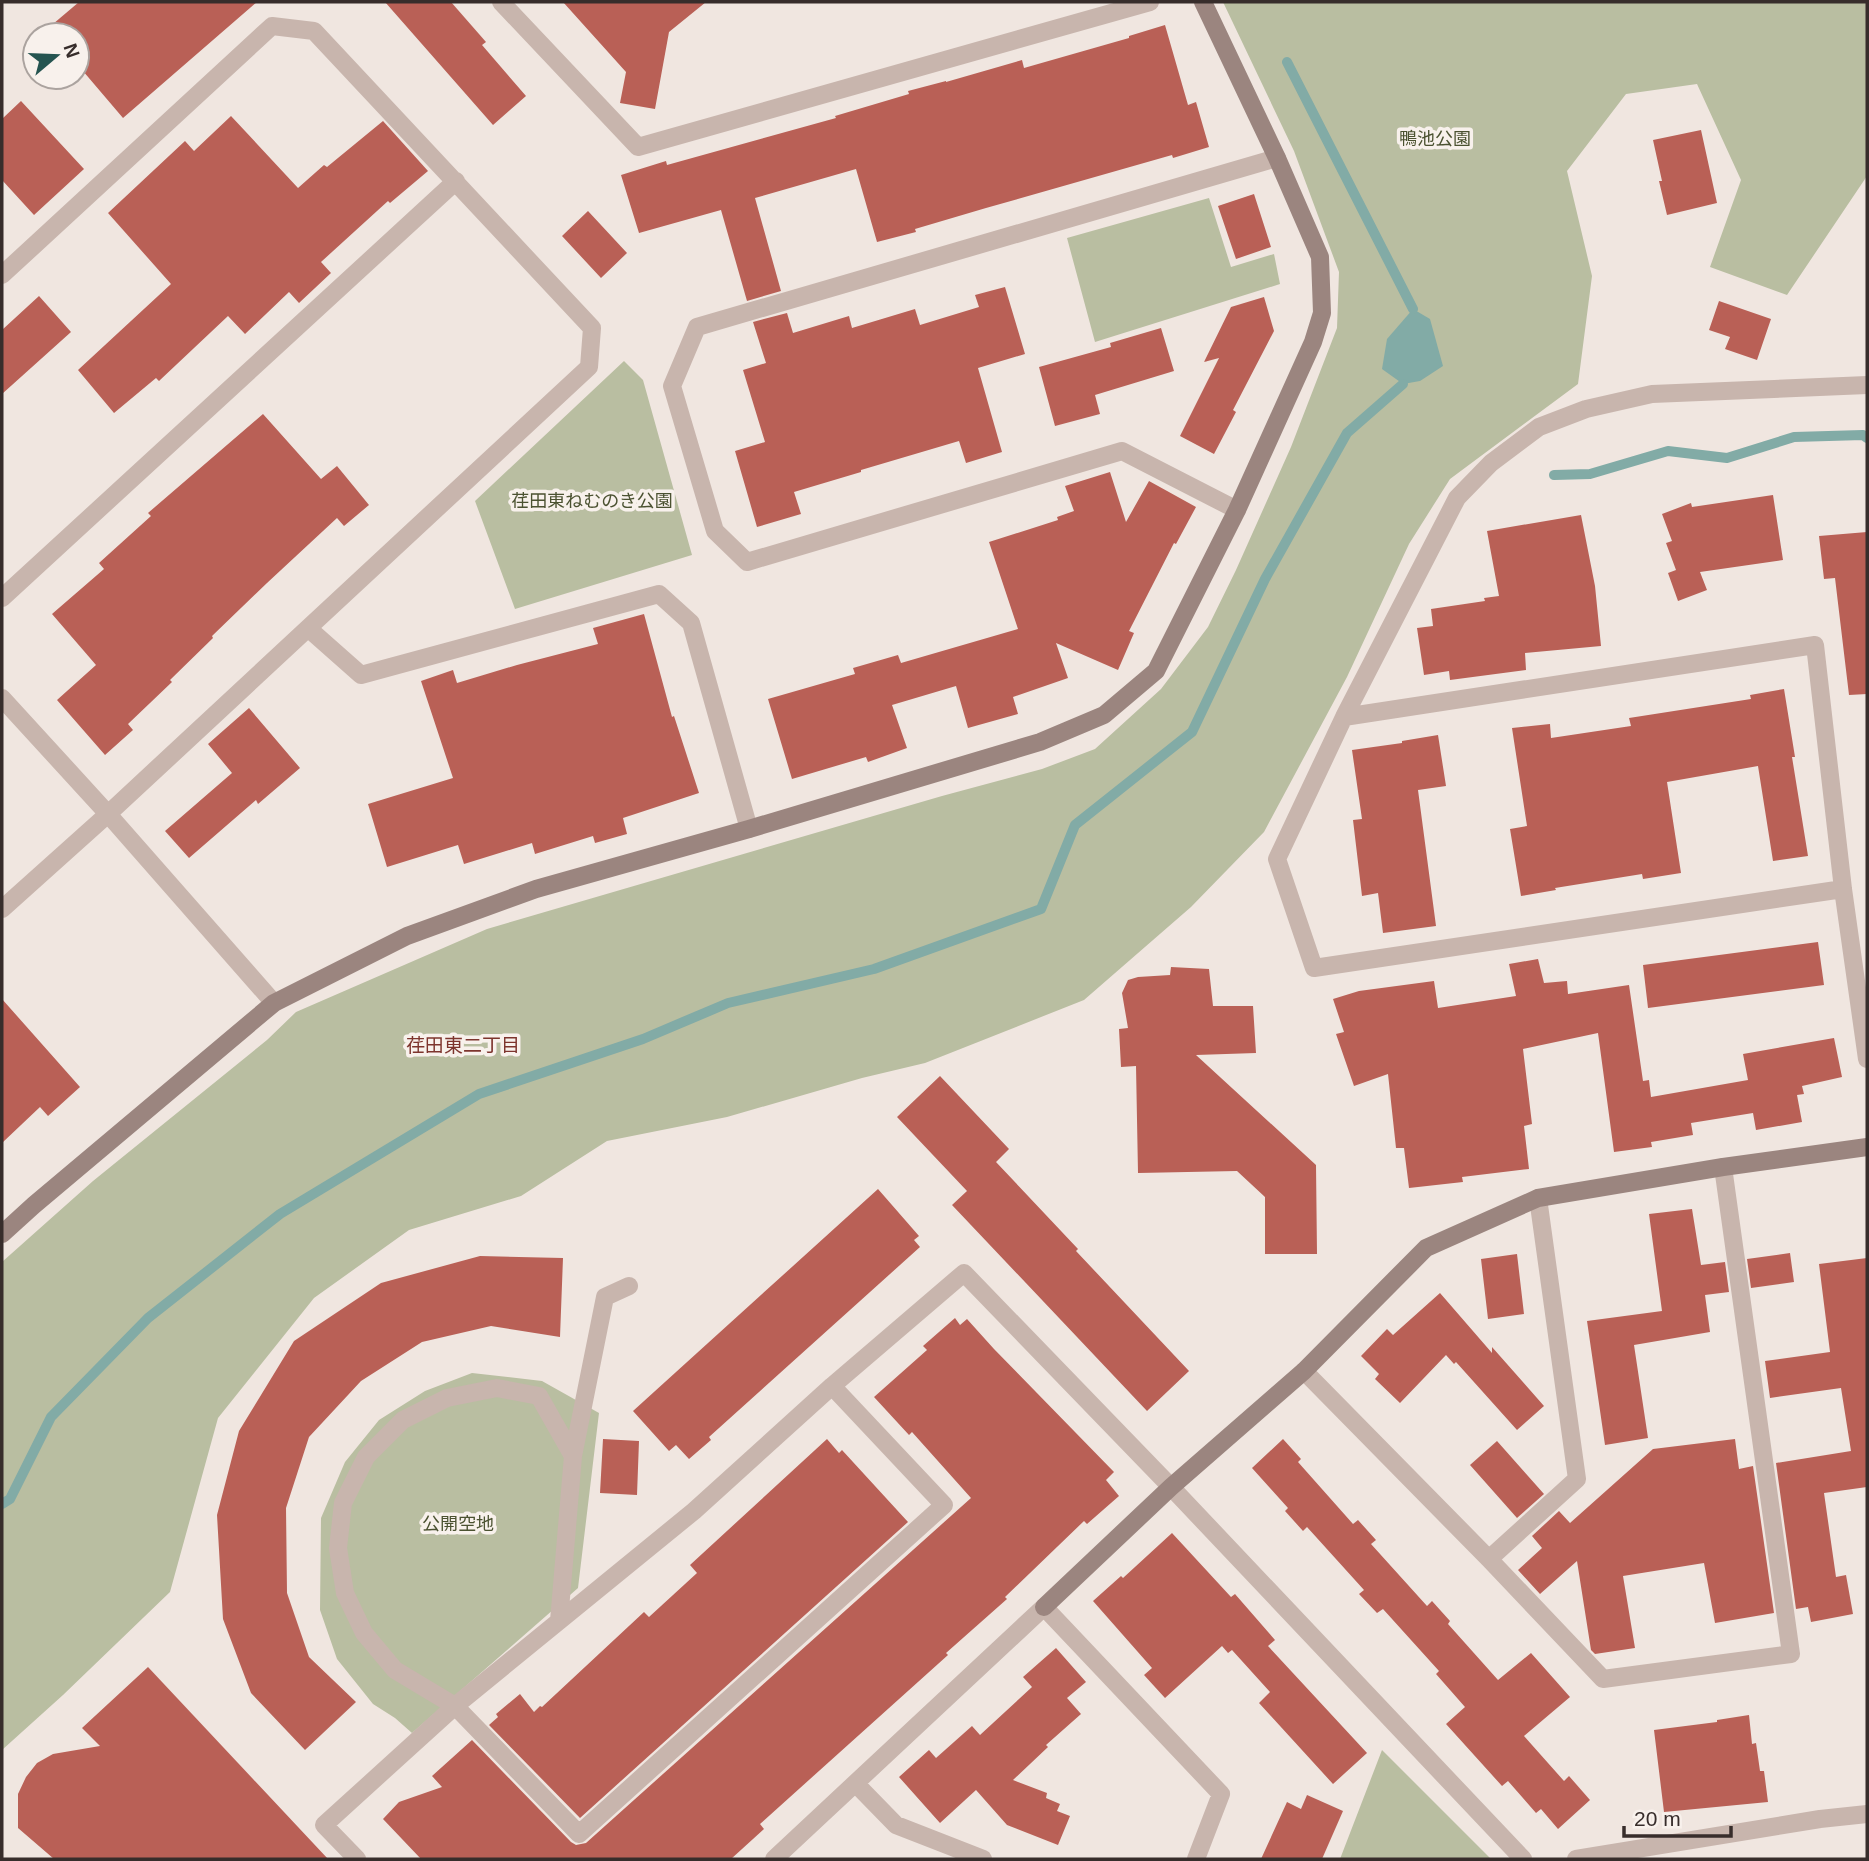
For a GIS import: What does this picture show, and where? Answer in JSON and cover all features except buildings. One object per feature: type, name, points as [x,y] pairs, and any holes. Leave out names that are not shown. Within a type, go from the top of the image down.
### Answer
[{"type":"street","points":[[501,2],[638,147],[1150,2]]},
{"type":"street","points":[[2,1234],[274,1003],[407,936],[536,889],[1040,742],[1104,715],[1156,671],[1237,510],[1313,342],[1322,313],[1320,257],[1277,158],[1203,2]]},
{"type":"street","points":[[2,275],[272,26],[314,31],[592,328],[589,367],[309,629],[2,909]]},
{"type":"street","points":[[1237,510],[1122,451],[747,562],[715,531],[672,386],[697,327],[1277,158]]},
{"type":"street","points":[[2,598],[456,181]]},
{"type":"street","points":[[1843,889],[1314,968],[1277,859],[1344,717],[1457,498],[1491,463],[1539,427],[1586,409],[1653,394],[1867,385]]},
{"type":"street","points":[[309,629],[361,675],[659,594],[691,623],[748,829]]},
{"type":"street","points":[[1344,717],[1815,645],[1843,889],[1862,983],[1867,1059]]},
{"type":"street","points":[[2,698],[274,1003]]},
{"type":"street","points":[[774,1859],[1171,1487],[1304,1371],[1426,1248],[1538,1198],[1867,1146]]},
{"type":"street","points":[[1304,1371],[1603,1679],[1791,1654],[1723,1167]]},
{"type":"street","points":[[1489,1559],[1577,1479],[1538,1198]]},
{"type":"street","points":[[357,1859],[324,1825],[455,1706],[694,1511],[832,1386],[964,1273],[1523,1859]]},
{"type":"street","points":[[559,1621],[573,1456],[605,1297],[629,1286]]},
{"type":"street","points":[[573,1456],[539,1396],[498,1388],[447,1398],[403,1420],[366,1457],[343,1503],[338,1548],[345,1593],[364,1633],[395,1670],[455,1706],[579,1834],[944,1504],[832,1386]]},
{"type":"street","points":[[1045,1607],[1221,1794],[1196,1859]]},
{"type":"street","points":[[856,1784],[896,1825],[983,1859]]},
{"type":"street","points":[[1576,1859],[1820,1819],[1867,1814]]},
{"type":"green space","name":"鴨池公園","points":[[1223,2],[1867,2],[1867,176],[1787,295],[1710,267],[1741,180],[1697,84],[1626,94],[1567,171],[1592,276],[1578,384],[1450,479],[1409,544],[1347,677],[1264,832],[1191,907],[1084,1000],[925,1063],[862,1078],[727,1117],[607,1141],[521,1196],[409,1230],[314,1298],[218,1418],[170,1592],[2,1750],[2,1262],[93,1181],[267,1040],[296,1012],[487,929],[1042,769],[1095,749],[1161,689],[1208,627],[1291,447],[1337,328],[1339,272],[1294,151]]},
{"type":"green space","points":[[1209,198],[1231,267],[1274,254],[1280,284],[1095,342],[1067,238]]},
{"type":"green space","name":"荏田東ねむのき公園","points":[[624,361],[643,380],[692,555],[515,609],[475,501]]},
{"type":"green space","name":"公開空地","points":[[472,1373],[542,1381],[599,1413],[578,1588],[412,1733],[373,1704],[337,1659],[320,1610],[321,1518],[345,1462],[379,1420],[425,1391]]},
{"type":"green space","points":[[1382,1750],[1491,1859],[1340,1859]]},
{"type":"water","points":[[1413,309],[1430,319],[1443,366],[1420,381],[1403,384],[1382,369],[1387,339]]},
{"type":"waterway","points":[[1287,62],[1413,309]]},
{"type":"waterway","points":[[2,1504],[10,1499],[51,1417],[148,1318],[280,1214],[479,1094],[643,1039],[728,1003],[874,969],[1041,909],[1075,825],[1192,732],[1265,579],[1347,433],[1403,384]]},
{"type":"waterway","points":[[1554,475],[1590,474],[1668,451],[1727,458],[1794,437],[1863,435],[1867,438]]},
{"type":"district","name":"荏田東二丁目","points":[[463,1045]]}]
